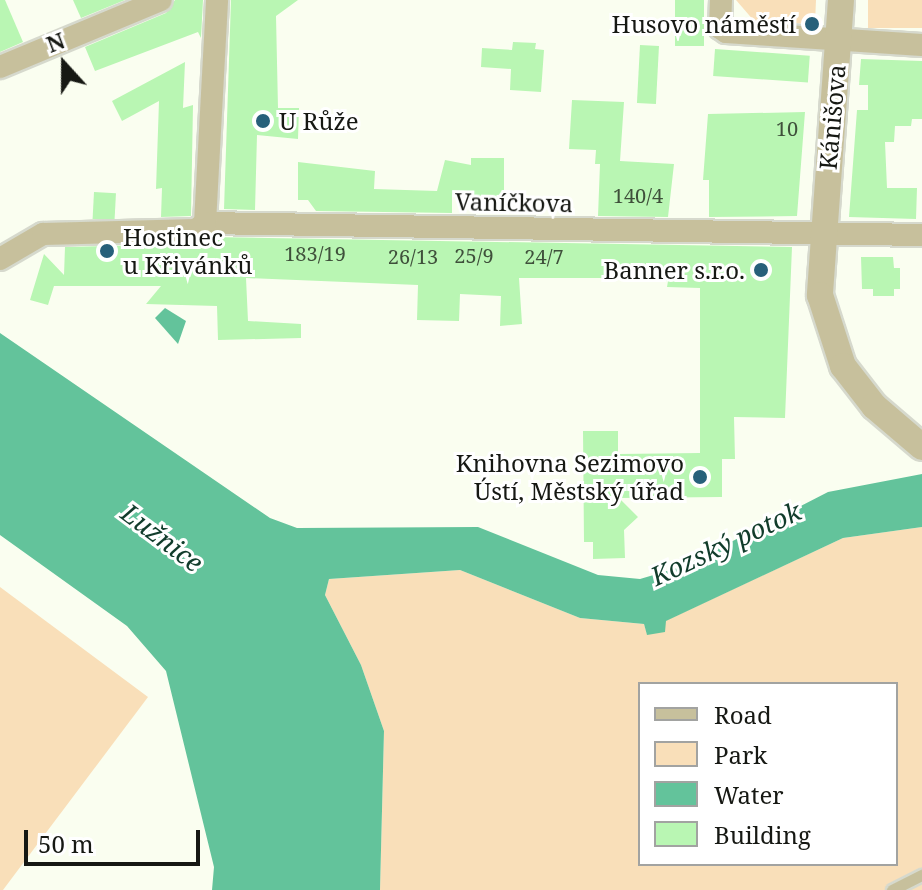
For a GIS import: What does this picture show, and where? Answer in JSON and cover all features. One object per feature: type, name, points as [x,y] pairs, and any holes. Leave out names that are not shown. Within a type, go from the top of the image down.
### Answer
[{"type":"street","points":[[0,67],[161,0]]},
{"type":"street","points":[[205,223],[217,0]]},
{"type":"street","points":[[721,0],[723,31],[922,45]]},
{"type":"street","name":"Kánišova","points":[[841,0],[820,295],[843,366],[874,406],[922,446]]},
{"type":"street","name":"Vaníčkova","points":[[0,259],[43,234],[196,230],[205,223],[922,235]]},
{"type":"lane","points":[[892,890],[922,875]]},
{"type":"green space","points":[[736,0],[816,0],[815,24],[755,22]]},
{"type":"green space","points":[[868,0],[922,0],[922,28],[868,28]]},
{"type":"green space","points":[[922,527],[922,890],[380,890],[384,731],[361,665],[325,595],[329,579],[460,570],[580,618],[644,624],[647,634],[665,621],[843,538]]},
{"type":"green space","points":[[0,587],[148,697],[3,890],[0,890]]},
{"type":"water","points":[[165,308],[186,321],[178,344],[155,318]]},
{"type":"water","name":"Lužnice","points":[[0,333],[270,518],[297,528],[478,527],[598,575],[640,579],[684,566],[828,492],[922,474],[922,527],[843,538],[666,621],[665,632],[647,635],[644,624],[580,618],[460,570],[329,579],[325,595],[361,665],[384,731],[380,890],[212,890],[214,867],[166,671],[127,626],[0,535]]},
{"type":"building","points":[[0,0],[5,0],[23,42],[0,52]]},
{"type":"building","points":[[73,0],[125,0],[81,18]]},
{"type":"building","points":[[175,0],[203,0],[201,38],[198,32],[95,71],[85,47],[166,13]]},
{"type":"building","points":[[231,0],[298,0],[276,16],[278,108],[299,108],[298,139],[257,135],[255,210],[224,209]]},
{"type":"building","points":[[675,0],[704,0],[704,46],[675,46]]},
{"type":"building","points":[[513,42],[536,43],[535,49],[544,50],[541,92],[510,90],[511,69],[481,67],[482,48],[512,50]]},
{"type":"building","points":[[640,45],[659,46],[656,104],[637,103]]},
{"type":"building","points":[[715,49],[810,56],[808,83],[713,76]]},
{"type":"building","points":[[861,59],[922,61],[922,119],[912,119],[911,126],[895,126],[894,142],[885,142],[887,188],[917,188],[916,219],[849,217],[857,110],[868,110],[868,85],[859,85]]},
{"type":"building","points":[[185,62],[183,108],[193,105],[191,216],[161,217],[162,188],[156,189],[159,101],[122,121],[112,101]]},
{"type":"building","points":[[572,100],[624,102],[620,161],[674,164],[668,217],[598,216],[600,164],[595,164],[596,150],[569,149]]},
{"type":"building","points":[[805,112],[797,216],[709,217],[709,180],[703,180],[708,114]]},
{"type":"building","points":[[471,158],[504,158],[504,198],[452,197],[452,213],[316,211],[308,200],[298,200],[298,162],[375,171],[374,189],[437,191],[445,160],[471,165]]},
{"type":"building","points":[[94,192],[116,193],[115,220],[93,219]]},
{"type":"building","points":[[210,237],[792,247],[785,418],[734,417],[735,459],[722,459],[722,497],[619,498],[638,517],[624,530],[625,558],[593,559],[593,542],[584,542],[583,431],[618,431],[618,454],[700,453],[700,288],[667,287],[668,281],[646,278],[519,278],[522,324],[500,326],[501,296],[460,294],[459,321],[417,320],[418,285],[246,278],[248,321],[301,324],[301,338],[218,340],[217,306],[146,304],[161,286],[54,286],[48,305],[30,300],[44,254],[64,275],[65,247],[196,244]]},
{"type":"building","points":[[861,257],[893,257],[894,268],[900,268],[900,289],[894,289],[894,296],[873,296],[873,289],[862,289]]},
{"type":"place","name":"Husovo náměstí","points":[[812,24]]},
{"type":"place","name":"U Růže","points":[[263,121]]},
{"type":"place","name":"Hostinec u Křivánků","points":[[107,251]]},
{"type":"place","name":"Banner s.r.o.","points":[[761,270]]},
{"type":"place","name":"Knihovna Sezimovo Ústí, Městský úřad","points":[[700,477]]},
{"type":"water label","name":"Kozský potok","points":[[726,544]]}]
